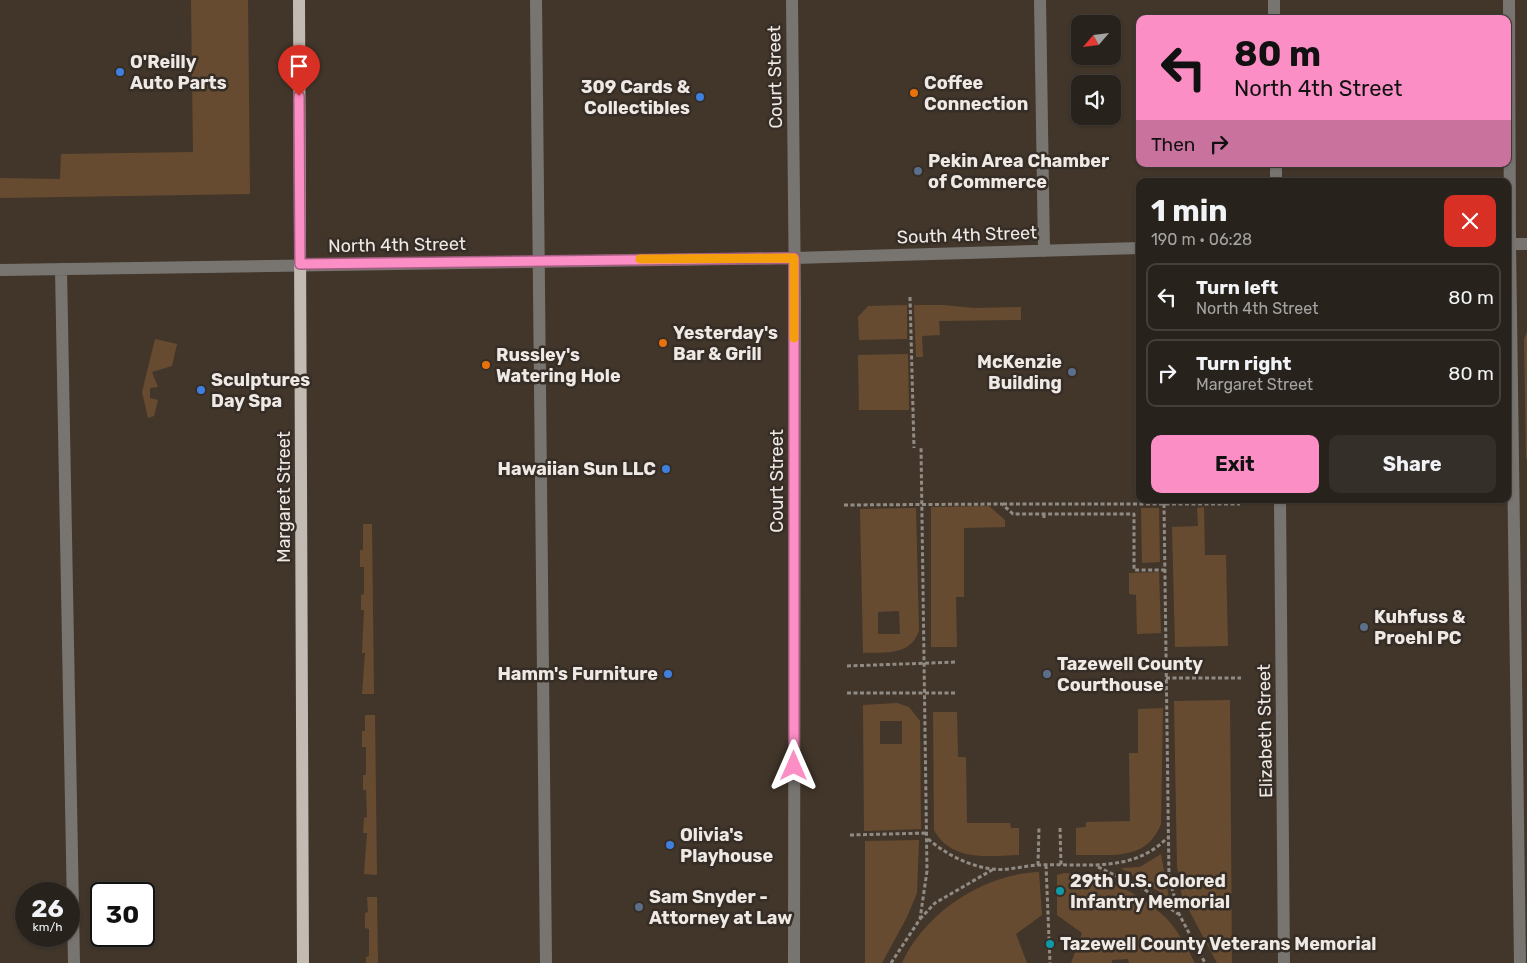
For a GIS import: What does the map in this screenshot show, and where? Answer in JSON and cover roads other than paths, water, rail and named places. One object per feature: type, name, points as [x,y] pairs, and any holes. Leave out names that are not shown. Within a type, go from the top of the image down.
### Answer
[{"type":"main road","name":"Margaret Street","points":[[299,0],[303,963]]},
{"type":"street","points":[[536,0],[546,963]]},
{"type":"street","name":"Court Street","points":[[792,0],[794,963]]},
{"type":"street","points":[[1040,0],[1044,251]]},
{"type":"street","points":[[1274,0],[1274,15]]},
{"type":"street","points":[[1509,0],[1509,15]]},
{"type":"street","points":[[1511,244],[1527,244]]},
{"type":"street","name":"South 4th Street","points":[[794,258],[1136,248]]},
{"type":"street","name":"North 4th Street","points":[[0,270],[539,260],[794,258]]},
{"type":"street","points":[[61,268],[74,963]]},
{"type":"street","points":[[1511,375],[1520,963]]},
{"type":"street","name":"Elizabeth Street","points":[[1280,503],[1284,963]]},
{"type":"place","name":"O'Reilly Auto Parts","points":[[120,72]]},
{"type":"place","name":"Coffee Connection","points":[[914,93]]},
{"type":"place","name":"309 Cards & Collectibles","points":[[700,97]]},
{"type":"place","name":"Pekin Area Chamber of Commerce","points":[[918,171]]},
{"type":"place","name":"Yesterday's Bar & Grill","points":[[663,343]]},
{"type":"place","name":"Russley's Watering Hole","points":[[486,365]]},
{"type":"place","name":"McKenzie Building","points":[[1072,372]]},
{"type":"place","name":"Sculptures Day Spa","points":[[201,390]]},
{"type":"place","name":"Hawaiian Sun LLC","points":[[666,469]]},
{"type":"place","name":"Kuhfuss & Proehl PC","points":[[1364,627]]},
{"type":"place","name":"Hamm's Furniture","points":[[668,674]]},
{"type":"place","name":"Tazewell County Courthouse","points":[[1047,674]]},
{"type":"place","name":"Olivia's Playhouse","points":[[670,845]]},
{"type":"place","name":"29th U.S. Colored Infantry Memorial","points":[[1060,891]]},
{"type":"place","name":"Sam Snyder - Attorney at Law","points":[[639,907]]},
{"type":"place","name":"Tazewell County Veterans Memorial","points":[[1050,944]]}]
